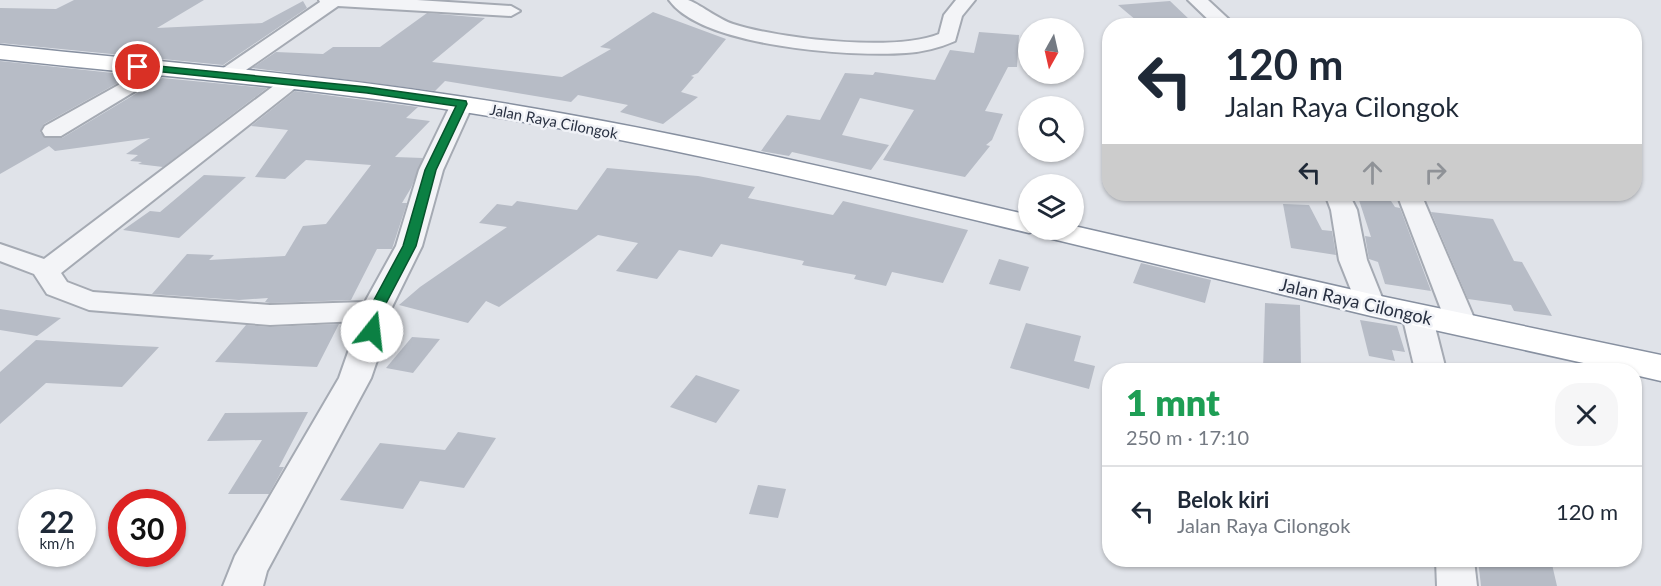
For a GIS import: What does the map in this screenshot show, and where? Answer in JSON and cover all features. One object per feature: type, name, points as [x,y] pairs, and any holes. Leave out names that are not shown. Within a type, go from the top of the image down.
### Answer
[{"type":"highway","name":"Jalan Raya Cilongok","points":[[0,52],[291,82],[462,104],[650,139],[1018,222]]},
{"type":"highway","name":"Jalan Raya Cilongok","points":[[1084,238],[1371,305],[1638,363]]},
{"type":"highway","name":"Jalan Raya Cilongok","points":[[1642,364],[1661,368]]},
{"type":"street","points":[[328,0],[511,11]]},
{"type":"street","points":[[226,75],[334,0]]},
{"type":"street","points":[[678,0],[685,7],[733,30],[806,42],[904,48],[942,42],[948,37],[953,15],[966,0]]},
{"type":"street","points":[[1197,0],[1218,18]]},
{"type":"street","points":[[53,131],[158,69]]},
{"type":"street","points":[[46,271],[291,82]]},
{"type":"street","points":[[243,586],[249,568],[355,378],[372,331],[375,311],[410,246],[430,170],[462,104]]},
{"type":"street","points":[[1340,201],[1344,210],[1346,234],[1353,260],[1371,305]]},
{"type":"street","points":[[1412,201],[1462,325]]},
{"type":"street","points":[[0,252],[31,262],[46,271],[57,288],[89,301],[270,315],[375,311]]},
{"type":"street","points":[[1417,315],[1429,363]]},
{"type":"street","points":[[1456,567],[1457,586]]},
{"type":"building","points":[[74,0],[204,0],[157,28],[262,23],[303,1],[307,8],[223,65],[0,43],[0,8],[56,9]]},
{"type":"building","points":[[1170,1],[1188,18],[1133,18],[1118,5]]},
{"type":"building","points":[[653,12],[726,39],[698,73],[691,76],[694,77],[681,92],[698,97],[663,124],[620,112],[628,105],[578,95],[571,102],[445,81],[435,91],[252,68],[276,52],[323,54],[333,47],[380,47],[427,13],[485,18],[432,62],[562,77],[611,49],[600,47]]},
{"type":"building","points":[[979,32],[1018,35],[1017,67],[1008,67],[985,111],[1003,114],[992,140],[986,145],[990,146],[965,177],[883,160],[914,110],[860,98],[842,135],[889,145],[871,170],[792,152],[789,156],[761,151],[787,115],[820,120],[845,73],[873,75],[875,72],[935,80],[950,50],[974,53]]},
{"type":"building","points":[[0,61],[132,75],[44,124],[40,132],[45,138],[62,138],[162,78],[267,88],[163,167],[138,164],[142,162],[130,161],[138,155],[126,154],[150,138],[55,151],[49,146],[0,174]]},
{"type":"building","points":[[295,91],[418,107],[406,118],[430,121],[395,157],[423,158],[411,188],[402,203],[407,203],[392,249],[377,249],[351,300],[270,303],[265,302],[268,298],[239,300],[152,294],[187,254],[214,255],[209,260],[285,256],[303,226],[326,224],[371,165],[306,160],[285,179],[255,177],[288,130],[251,126]]},
{"type":"building","points":[[607,168],[698,176],[755,187],[748,198],[833,215],[843,201],[968,230],[943,283],[892,272],[886,286],[854,279],[856,275],[802,265],[804,261],[721,244],[712,257],[679,250],[657,279],[616,271],[638,243],[598,235],[499,307],[486,301],[468,323],[399,305],[420,287],[507,227],[479,223],[497,204],[512,206],[517,201],[577,210]]},
{"type":"building","points":[[204,175],[246,177],[179,238],[123,230],[150,211],[160,212]]},
{"type":"building","points":[[1359,201],[1391,201],[1395,207],[1400,208],[1431,291],[1385,284],[1378,262],[1369,259],[1365,236],[1371,237]]},
{"type":"building","points":[[1283,204],[1309,205],[1322,230],[1332,231],[1336,255],[1291,248]]},
{"type":"building","points":[[1431,212],[1493,219],[1514,261],[1522,262],[1552,316],[1514,311],[1511,305],[1468,299]]},
{"type":"building","points":[[999,259],[1029,267],[1020,291],[989,284]]},
{"type":"building","points":[[1141,263],[1211,280],[1205,303],[1133,283]]},
{"type":"building","points":[[1265,303],[1300,305],[1301,363],[1263,363]]},
{"type":"building","points":[[0,309],[61,318],[37,336],[0,330]]},
{"type":"building","points":[[1360,320],[1397,326],[1405,352],[1392,350],[1395,361],[1369,356]]},
{"type":"building","points":[[1026,323],[1081,336],[1074,361],[1095,366],[1089,389],[1010,368]]},
{"type":"building","points":[[339,324],[317,367],[215,362],[246,325],[270,327]]},
{"type":"building","points":[[412,337],[440,339],[413,373],[386,368]]},
{"type":"building","points":[[36,340],[159,347],[122,387],[46,383],[0,424],[0,372]]},
{"type":"building","points":[[696,375],[740,390],[716,423],[670,407]]},
{"type":"building","points":[[308,412],[279,467],[284,467],[269,494],[228,494],[262,440],[207,441],[225,413]]},
{"type":"building","points":[[458,432],[496,438],[464,488],[420,481],[403,509],[340,500],[380,443],[445,450]]},
{"type":"building","points":[[758,485],[786,489],[778,518],[749,514]]},
{"type":"building","points":[[1479,567],[1553,567],[1557,586],[1481,586]]},
{"type":"route","points":[[138,67],[367,90],[462,104],[430,170],[410,246],[375,311],[372,331]]}]
